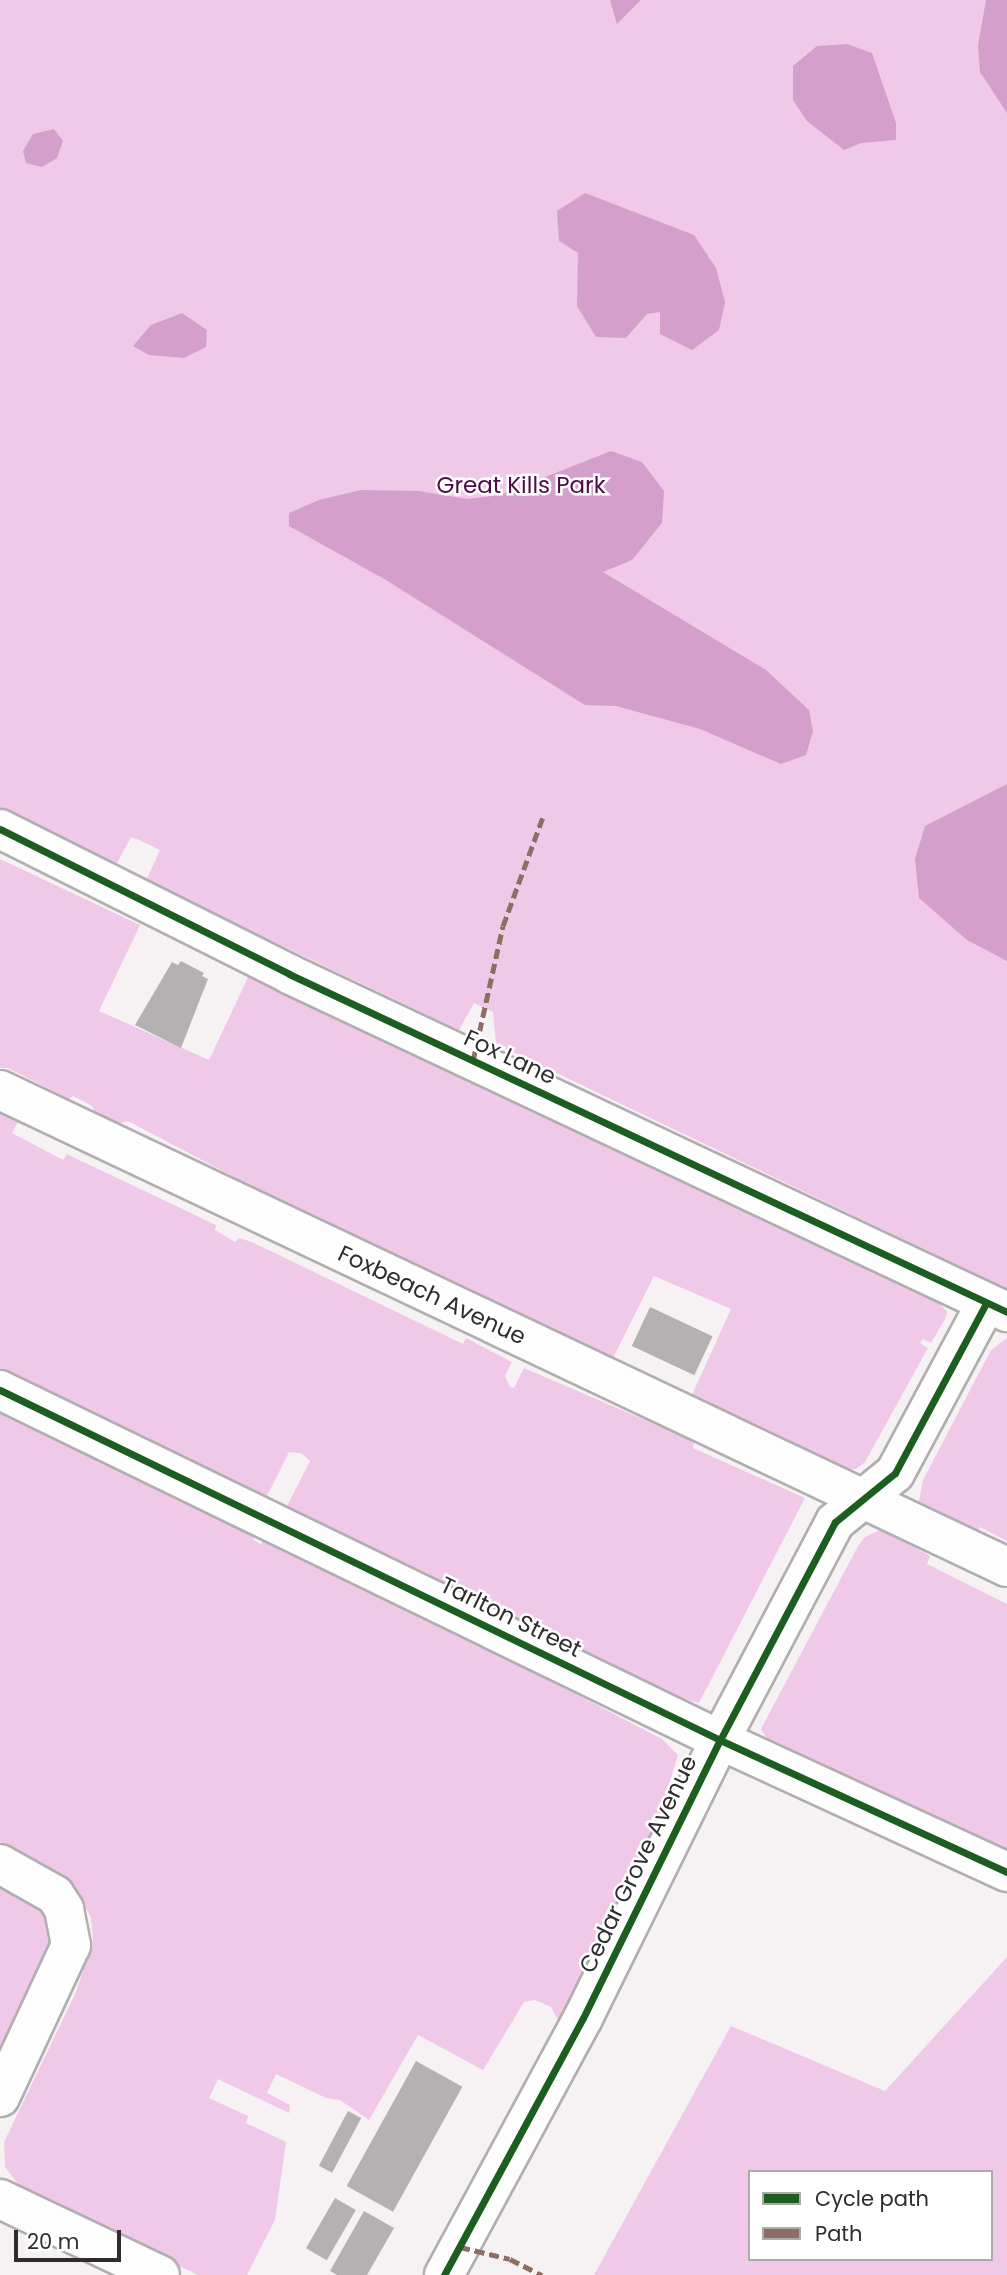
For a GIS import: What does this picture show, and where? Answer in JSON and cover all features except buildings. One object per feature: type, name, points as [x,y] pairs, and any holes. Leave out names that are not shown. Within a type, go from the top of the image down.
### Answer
[{"type":"street","name":"Fox Lane","points":[[0,829],[289,974],[996,1307]]},
{"type":"street","name":"Foxbeach Avenue","points":[[0,1090],[1007,1567]]},
{"type":"street","name":"Cedar Grove Avenue","points":[[444,2275],[583,2018],[720,1740],[835,1522],[894,1473],[996,1307]]},
{"type":"street","name":"Tarlton Street","points":[[0,1390],[720,1740],[1007,1872]]},
{"type":"street","points":[[0,1864],[55,1895],[64,1909],[71,1945],[0,2097]]},
{"type":"street","points":[[0,2199],[160,2275]]},
{"type":"green space","name":"Great Kills Park","points":[[0,0],[1007,0],[1007,1289],[496,1044],[493,1012],[474,1003],[459,1030],[146,881],[160,850],[139,840],[131,837],[115,867],[0,811]]},
{"type":"green space","points":[[0,859],[140,925],[99,1011],[209,1060],[252,969],[936,1299],[947,1312],[945,1319],[931,1343],[923,1339],[920,1343],[928,1348],[865,1462],[856,1469],[841,1469],[691,1397],[731,1309],[654,1276],[611,1362],[294,1209],[128,1121],[115,1125],[97,1118],[92,1106],[73,1096],[69,1099],[8,1068],[0,1068]]},
{"type":"green space","points":[[0,1113],[18,1122],[12,1133],[63,1160],[67,1154],[216,1225],[215,1230],[235,1242],[239,1238],[252,1242],[463,1344],[466,1338],[512,1362],[505,1376],[510,1387],[514,1388],[524,1368],[694,1441],[693,1448],[805,1498],[699,1703],[685,1699],[681,1704],[628,1681],[631,1674],[617,1666],[610,1673],[285,1510],[310,1461],[301,1453],[289,1452],[265,1500],[0,1376]]},
{"type":"green space","points":[[1007,1338],[1007,1541],[980,1527],[974,1537],[921,1508],[919,1501],[923,1480],[991,1350]]},
{"type":"green space","points":[[0,1412],[256,1534],[253,1540],[261,1544],[265,1538],[470,1639],[662,1739],[678,1755],[662,1807],[661,1833],[562,2028],[551,2007],[535,2000],[524,2002],[483,2070],[418,2035],[369,2120],[340,2100],[326,2098],[276,2074],[267,2093],[290,2105],[289,2113],[218,2079],[209,2098],[248,2116],[246,2123],[286,2142],[275,2220],[247,2275],[198,2275],[23,2191],[5,2167],[4,2142],[76,1992],[93,1940],[91,1918],[74,1885],[0,1842]]},
{"type":"green space","points":[[882,1529],[930,1556],[927,1564],[1007,1604],[1007,1862],[773,1749],[761,1729],[858,1546],[865,1537]]},
{"type":"green space","points":[[0,1885],[34,1901],[45,1912],[52,1943],[0,2055]]},
{"type":"green space","points":[[1007,1957],[1007,2275],[594,2275],[731,2026],[885,2091]]},
{"type":"shaded area","points":[[610,0],[641,0],[617,24]]},
{"type":"shaded area","points":[[986,0],[1007,0],[1007,113],[980,72],[978,45]]},
{"type":"shaded area","points":[[847,44],[872,53],[896,123],[896,140],[861,143],[844,150],[807,121],[793,100],[793,66],[817,46]]},
{"type":"shaded area","points":[[54,129],[63,141],[57,158],[42,167],[26,163],[23,151],[33,134]]},
{"type":"shaded area","points":[[585,193],[694,235],[716,268],[725,302],[719,330],[692,350],[660,334],[660,312],[647,314],[626,338],[596,337],[577,306],[578,253],[559,241],[557,211]]},
{"type":"shaded area","points":[[182,313],[207,330],[206,347],[184,358],[149,355],[133,346],[151,325]]},
{"type":"shaded area","points":[[611,451],[642,462],[664,491],[662,523],[632,560],[603,572],[766,670],[809,710],[813,731],[806,755],[781,764],[700,729],[616,706],[585,705],[386,580],[289,526],[289,513],[319,500],[361,490],[418,491],[467,499],[500,495]]},
{"type":"shaded area","points":[[1007,784],[1007,961],[967,940],[919,898],[915,859],[925,826]]},
{"type":"marked path","points":[[473,1061],[503,926],[544,814]]},
{"type":"marked path","points":[[460,2247],[510,2259],[542,2275]]},
{"type":"cycle path","points":[[0,829],[289,974],[1007,1312]]},
{"type":"cycle path","points":[[444,2275],[583,2018],[720,1740],[835,1522],[895,1473],[986,1303]]},
{"type":"cycle path","points":[[0,1390],[720,1740],[1007,1872]]}]
